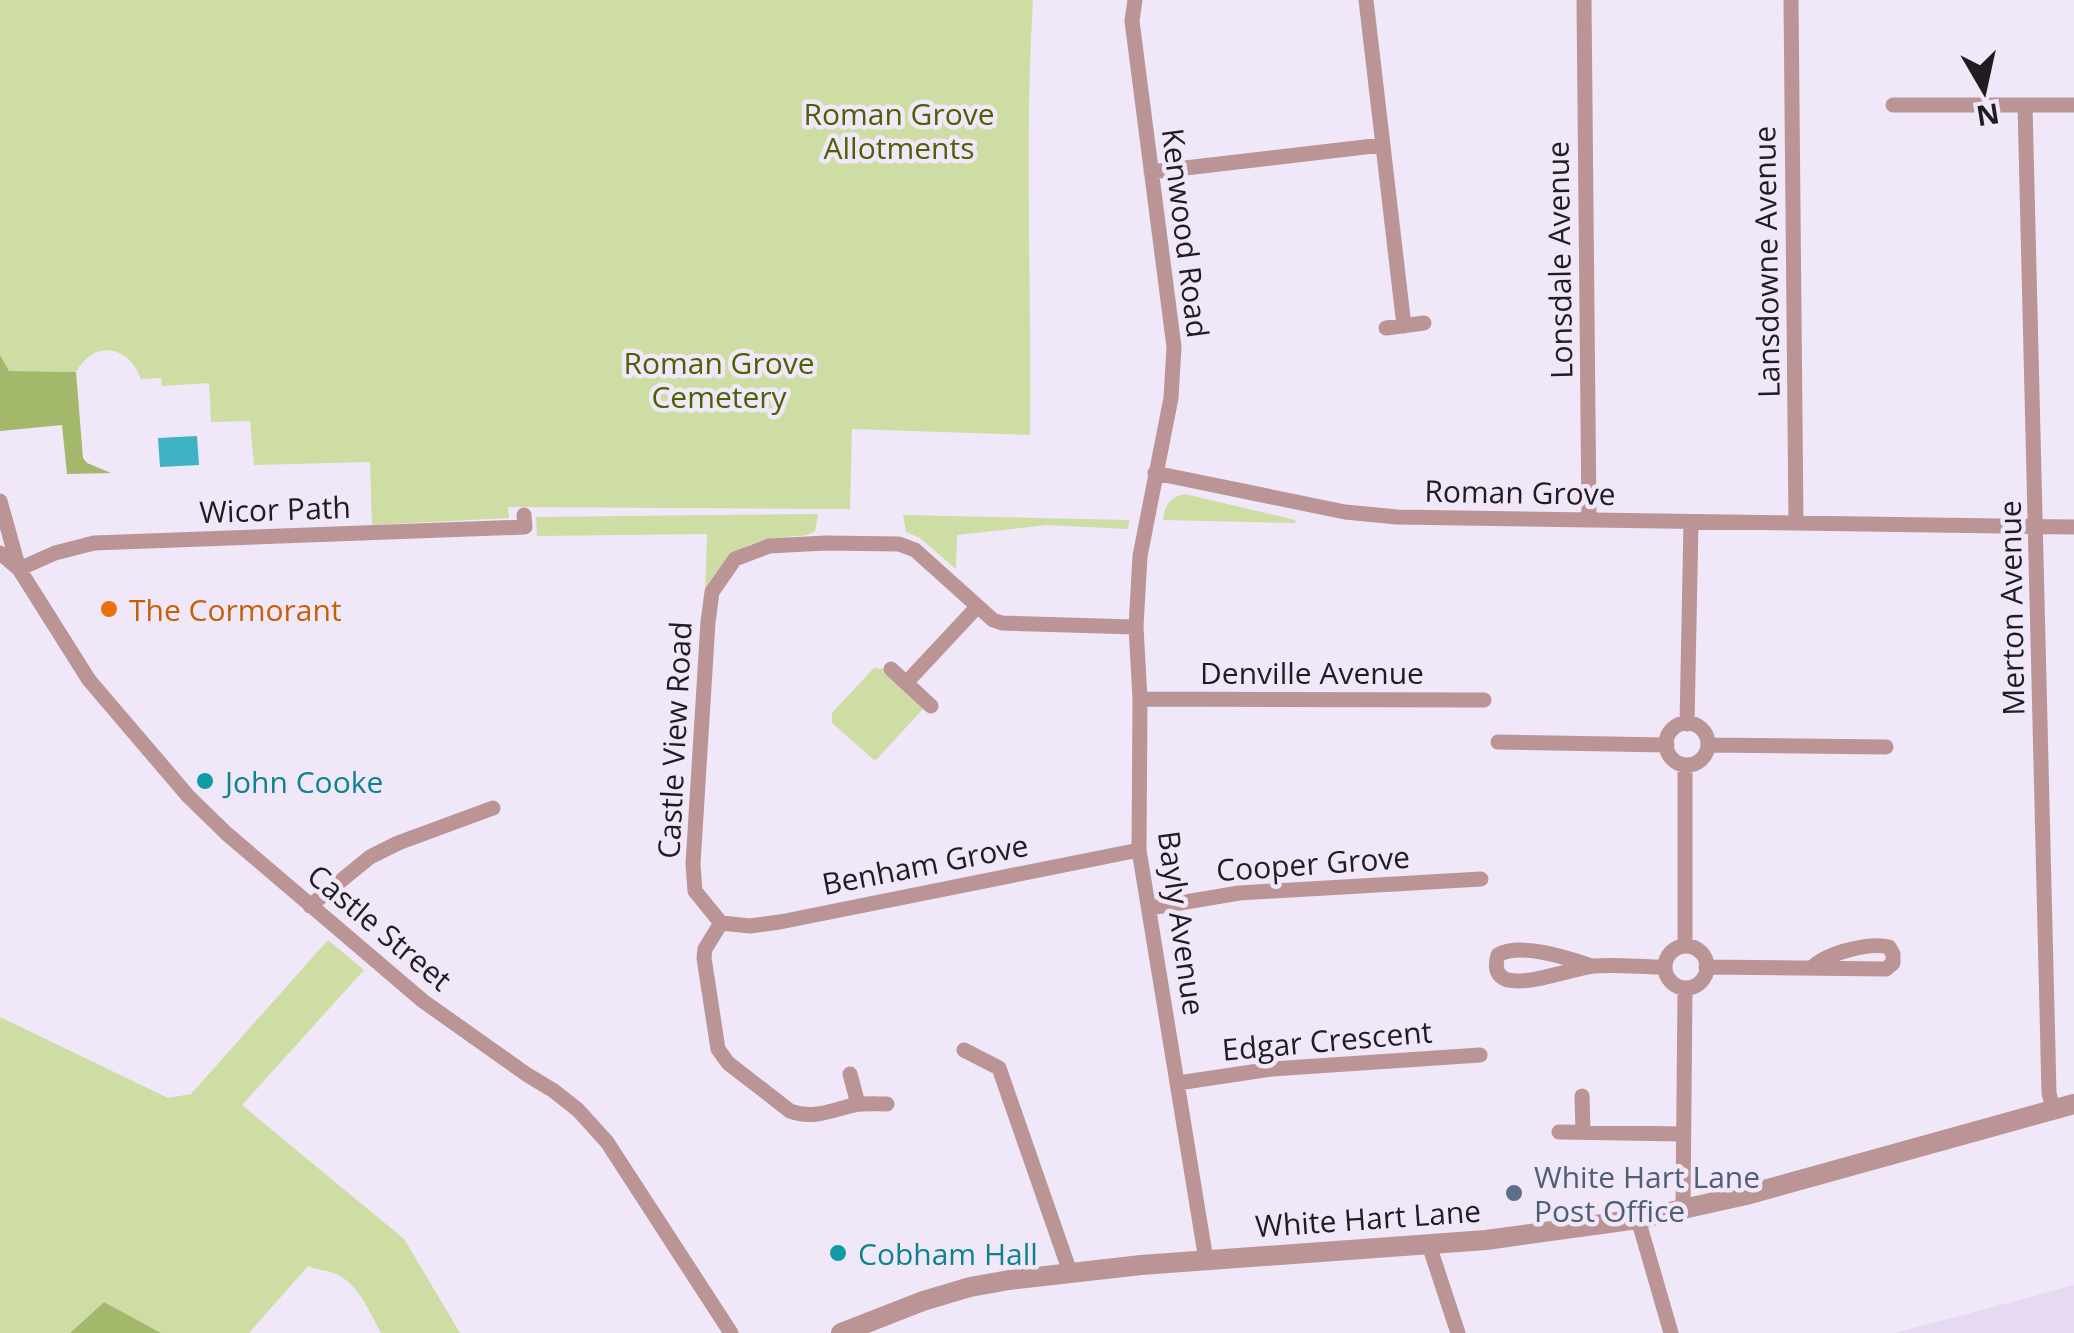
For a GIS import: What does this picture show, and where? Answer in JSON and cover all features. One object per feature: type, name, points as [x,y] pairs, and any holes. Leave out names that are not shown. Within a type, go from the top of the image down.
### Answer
[{"type":"street","name":"Kenwood Road","points":[[1135,0],[1132,21],[1174,348],[1171,398],[1155,472]]},
{"type":"street","points":[[1366,0],[1404,326]]},
{"type":"street","name":"Lonsdale Avenue","points":[[1584,0],[1589,520]]},
{"type":"street","name":"Lansdowne Avenue","points":[[1791,0],[1796,523]]},
{"type":"street","points":[[1893,105],[2074,105]]},
{"type":"street","name":"Merton Avenue","points":[[2026,105],[2050,1093],[2064,1106]]},
{"type":"street","points":[[1151,172],[1382,145]]},
{"type":"street","points":[[1386,328],[1424,323]]},
{"type":"street","name":"Roman Grove","points":[[1155,472],[1345,512],[1398,517],[2074,526]]},
{"type":"street","name":"Bayly Avenue","points":[[1155,472],[1140,556],[1136,628],[1140,700],[1139,850],[1206,1260]]},
{"type":"street","points":[[0,501],[19,569]]},
{"type":"street","name":"Wicor Path","points":[[19,569],[94,543],[525,527],[524,515]]},
{"type":"street","points":[[1687,724],[1691,522]]},
{"type":"street","name":"Castle View Road","points":[[721,923],[695,892],[694,864],[712,592],[735,559],[770,546],[899,544],[914,550],[993,620],[1136,628]]},
{"type":"street","name":"Castle Street","points":[[0,553],[19,569],[88,680],[176,783],[227,834],[423,1001],[578,1110],[606,1142],[732,1333]]},
{"type":"street","points":[[906,683],[977,607]]},
{"type":"street","points":[[891,669],[931,706]]},
{"type":"street","name":"Denville Avenue","points":[[1140,700],[1484,700]]},
{"type":"street","points":[[1687,724],[1702,730],[1708,746],[1700,761],[1685,765],[1671,757],[1666,746],[1671,732],[1687,724]]},
{"type":"street","points":[[1498,742],[1666,746]]},
{"type":"street","points":[[1708,746],[1886,747]]},
{"type":"street","points":[[1685,765],[1685,946]]},
{"type":"street","points":[[310,906],[382,850],[493,808]]},
{"type":"street","name":"Benham Grove","points":[[721,923],[750,926],[780,922],[1139,850]]},
{"type":"street","name":"Cooper Grove","points":[[1150,908],[1239,893],[1481,879]]},
{"type":"street","points":[[721,923],[705,949],[704,958],[718,1050],[728,1064],[797,1114],[815,1116],[858,1104],[887,1104]]},
{"type":"street","points":[[1685,946],[1698,950],[1706,967],[1700,982],[1689,988],[1670,982],[1664,967],[1672,951],[1685,946]]},
{"type":"street","points":[[1592,966],[1514,949],[1498,954],[1496,970],[1502,978],[1512,981],[1592,966],[1664,967]]},
{"type":"street","points":[[1706,967],[1813,967]]},
{"type":"street","points":[[1683,1210],[1684,988]]},
{"type":"street","points":[[964,1050],[999,1068],[1070,1272]]},
{"type":"street","name":"Edgar Crescent","points":[[1178,1083],[1272,1069],[1480,1055]]},
{"type":"street","points":[[850,1074],[858,1104]]},
{"type":"street","points":[[1582,1096],[1583,1132]]},
{"type":"street","name":"White Hart Lane","points":[[841,1333],[970,1286],[1070,1272],[1506,1238],[1638,1219],[1776,1187],[2064,1106]]},
{"type":"street","points":[[1559,1132],[1683,1134]]},
{"type":"street","points":[[1638,1219],[1671,1333]]},
{"type":"street","points":[[1430,1245],[1458,1333]]},
{"type":"shaded area","points":[[2074,1285],[2074,1333],[1894,1333],[1978,1311]]},
{"type":"green space","points":[[0,0],[1033,0],[1030,435],[852,429],[850,509],[508,507],[509,518],[372,525],[370,462],[254,465],[250,421],[211,422],[209,383],[162,386],[161,378],[141,379],[128,359],[111,350],[92,354],[76,372],[9,371],[0,355]]},
{"type":"green space","points":[[0,355],[9,371],[76,372],[83,458],[111,473],[67,474],[62,425],[0,431]]},
{"type":"green space","points":[[1185,494],[1296,523],[1163,520],[1169,502]]},
{"type":"green space","points":[[818,514],[815,531],[811,533],[757,542],[736,553],[719,570],[705,594],[707,534],[537,536],[536,517]]},
{"type":"green space","points":[[903,515],[1129,520],[1128,529],[1047,525],[957,535],[956,569],[920,538],[906,532]]},
{"type":"green space","points":[[874,668],[885,669],[923,709],[874,760],[832,723],[832,713]]},
{"type":"green space","points":[[328,940],[364,970],[242,1105],[404,1239],[460,1333],[381,1333],[349,1282],[308,1266],[249,1333],[161,1333],[104,1302],[70,1333],[0,1333],[0,1017],[168,1098],[191,1094]]},
{"type":"green space","points":[[104,1302],[161,1333],[70,1333]]},
{"type":"water","points":[[197,436],[199,465],[160,467],[158,438]]},
{"type":"place","name":"The Cormorant","points":[[109,609]]},
{"type":"place","name":"John Cooke","points":[[205,781]]},
{"type":"place","name":"White Hart Lane Post Office","points":[[1514,1193]]},
{"type":"place","name":"Cobham Hall","points":[[838,1253]]},
{"type":"park label","name":"Roman Grove Allotments","points":[[899,130]]},
{"type":"park label","name":"Roman Grove Cemetery","points":[[719,379]]}]
